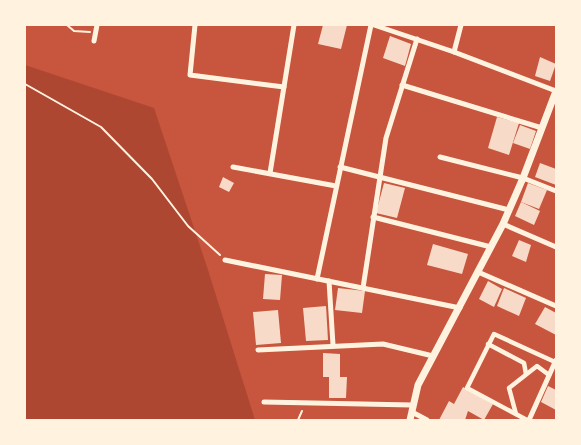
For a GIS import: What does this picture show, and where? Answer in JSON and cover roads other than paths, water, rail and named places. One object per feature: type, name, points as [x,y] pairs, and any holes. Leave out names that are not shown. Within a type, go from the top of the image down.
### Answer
[{"type":"street","points":[[195,25],[190,75],[284,87]]},
{"type":"street","points":[[270,173],[294,25]]},
{"type":"street","points":[[317,279],[340,167],[373,25],[454,52],[556,91],[524,178],[460,308],[418,385],[411,412]]},
{"type":"street","points":[[454,52],[461,25]]},
{"type":"street","points":[[94,40],[97,27]]},
{"type":"street","points":[[362,288],[386,138],[416,39]]},
{"type":"street","points":[[402,85],[542,128]]},
{"type":"street","points":[[440,157],[524,178],[556,191]]},
{"type":"street","points":[[233,167],[336,186]]},
{"type":"street","points":[[340,167],[509,210]]},
{"type":"street","points":[[373,217],[491,247]]},
{"type":"street","points":[[503,224],[556,247]]},
{"type":"street","points":[[225,260],[460,308]]},
{"type":"street","points":[[478,272],[556,306]]},
{"type":"street","points":[[330,281],[333,346]]},
{"type":"street","points":[[494,334],[556,361],[528,420],[467,388],[488,344],[494,334]]},
{"type":"street","points":[[258,350],[383,344],[433,356]]},
{"type":"street","points":[[488,344],[524,363],[526,374]]},
{"type":"street","points":[[516,414],[508,388],[537,366],[549,375]]},
{"type":"street","points":[[264,402],[306,403],[411,412],[427,420]]}]
